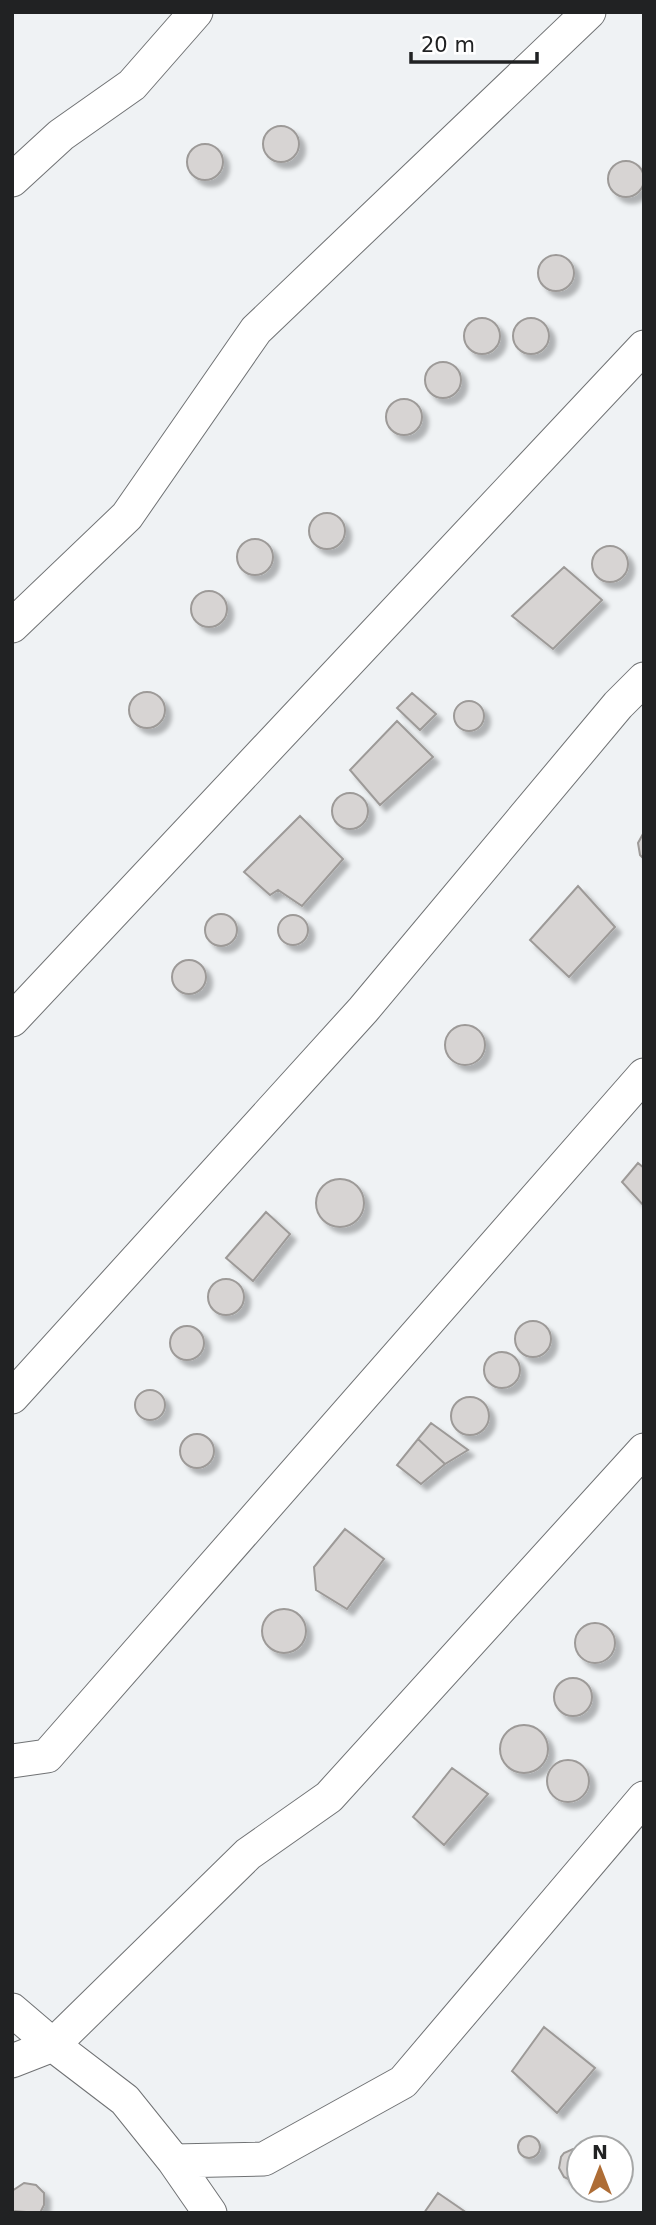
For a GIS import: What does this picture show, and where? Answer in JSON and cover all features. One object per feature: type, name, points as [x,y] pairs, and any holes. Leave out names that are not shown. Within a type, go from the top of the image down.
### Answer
[{"type":"street","points":[[12,180],[61,135],[132,85],[196,12]]},
{"type":"street","points":[[12,626],[127,516],[256,330],[589,12]]},
{"type":"street","points":[[12,1020],[644,346]]},
{"type":"street","points":[[12,1396],[363,1010],[618,705],[644,679]]},
{"type":"street","points":[[12,1761],[47,1756],[644,1075]]},
{"type":"street","points":[[12,2061],[53,2045],[248,1854],[328,1797],[644,1450]]},
{"type":"street","points":[[174,2161],[264,2159],[403,2082],[644,1798]]},
{"type":"street","points":[[12,2010],[125,2100],[174,2161],[210,2213]]},
{"type":"building","points":[[281,126],[294,131],[299,144],[294,157],[281,162],[268,157],[263,144],[268,131]]},
{"type":"building","points":[[205,144],[218,149],[223,162],[218,175],[205,180],[192,175],[187,162],[192,149]]},
{"type":"building","points":[[626,161],[639,166],[644,179],[639,192],[626,197],[613,192],[608,179],[613,166]]},
{"type":"building","points":[[556,255],[569,260],[574,273],[569,286],[556,291],[543,286],[538,273],[543,260]]},
{"type":"building","points":[[482,318],[495,323],[500,336],[495,349],[482,354],[469,349],[464,336],[469,323]]},
{"type":"building","points":[[531,318],[544,323],[549,336],[544,349],[531,354],[518,349],[513,336],[518,323]]},
{"type":"building","points":[[443,362],[456,367],[461,380],[456,393],[443,398],[430,393],[425,380],[430,367]]},
{"type":"building","points":[[404,399],[417,404],[422,417],[417,430],[404,435],[391,430],[386,417],[391,404]]},
{"type":"building","points":[[327,513],[340,518],[345,531],[340,544],[327,549],[314,544],[309,531],[314,518]]},
{"type":"building","points":[[255,539],[268,544],[273,557],[268,570],[255,575],[242,570],[237,557],[242,544]]},
{"type":"building","points":[[610,546],[623,551],[628,564],[623,577],[610,582],[597,577],[592,564],[597,551]]},
{"type":"building","points":[[564,567],[602,600],[553,649],[512,616]]},
{"type":"building","points":[[209,591],[222,596],[227,609],[222,622],[209,627],[196,622],[191,609],[196,596]]},
{"type":"building","points":[[147,692],[160,697],[165,710],[160,723],[147,728],[134,723],[129,710],[134,697]]},
{"type":"building","points":[[412,693],[436,714],[420,730],[397,708]]},
{"type":"building","points":[[469,701],[480,705],[484,716],[480,727],[469,731],[458,727],[454,716],[458,705]]},
{"type":"building","points":[[397,721],[433,757],[380,805],[350,770]]},
{"type":"building","points":[[350,793],[363,798],[368,811],[363,824],[350,829],[337,824],[332,811],[337,798]]},
{"type":"building","points":[[300,816],[343,859],[302,906],[278,890],[270,895],[244,872]]},
{"type":"building","points":[[644,832],[644,859],[640,855],[638,843]]},
{"type":"building","points":[[578,886],[615,927],[569,977],[530,940]]},
{"type":"building","points":[[221,914],[233,918],[237,930],[233,942],[221,946],[209,942],[205,930],[209,918]]},
{"type":"building","points":[[293,915],[304,919],[308,930],[304,941],[293,945],[282,941],[278,930],[282,919]]},
{"type":"building","points":[[189,960],[201,965],[206,977],[201,989],[189,994],[177,989],[172,977],[177,965]]},
{"type":"building","points":[[465,1025],[479,1031],[485,1045],[479,1059],[465,1065],[451,1059],[445,1045],[451,1031]]},
{"type":"building","points":[[638,1163],[644,1168],[644,1206],[622,1182]]},
{"type":"building","points":[[340,1179],[349,1180],[357,1186],[363,1194],[363,1212],[357,1220],[349,1226],[340,1227],[331,1226],[323,1220],[317,1212],[316,1203],[317,1194],[323,1186],[331,1180]]},
{"type":"building","points":[[266,1212],[290,1234],[253,1281],[226,1258]]},
{"type":"building","points":[[226,1279],[239,1284],[244,1297],[239,1310],[226,1315],[213,1310],[208,1297],[213,1284]]},
{"type":"building","points":[[533,1321],[546,1326],[551,1339],[546,1352],[533,1357],[520,1352],[515,1339],[520,1326]]},
{"type":"building","points":[[187,1326],[199,1331],[204,1343],[199,1355],[187,1360],[175,1355],[170,1343],[175,1331]]},
{"type":"building","points":[[502,1352],[515,1357],[520,1370],[515,1383],[502,1388],[489,1383],[484,1370],[489,1357]]},
{"type":"building","points":[[150,1390],[161,1394],[165,1405],[161,1416],[150,1420],[139,1416],[135,1405],[139,1394]]},
{"type":"building","points":[[470,1397],[484,1402],[489,1416],[484,1430],[470,1435],[456,1430],[451,1416],[456,1402]]},
{"type":"building","points":[[431,1423],[468,1450],[445,1464],[418,1439]]},
{"type":"building","points":[[197,1434],[209,1439],[214,1451],[209,1463],[197,1468],[185,1463],[180,1451],[185,1439]]},
{"type":"building","points":[[418,1439],[445,1464],[421,1484],[397,1465]]},
{"type":"building","points":[[345,1529],[384,1559],[347,1609],[316,1590],[314,1567]]},
{"type":"building","points":[[284,1609],[299,1616],[306,1631],[299,1646],[284,1653],[269,1646],[262,1631],[269,1616]]},
{"type":"building","points":[[595,1623],[609,1629],[615,1643],[609,1657],[595,1663],[581,1657],[575,1643],[581,1629]]},
{"type":"building","points":[[573,1678],[587,1683],[592,1697],[587,1711],[573,1716],[559,1711],[554,1697],[559,1683]]},
{"type":"building","points":[[524,1725],[541,1732],[548,1749],[541,1766],[524,1773],[507,1766],[500,1749],[507,1732]]},
{"type":"building","points":[[568,1760],[583,1766],[589,1781],[583,1796],[568,1802],[553,1796],[547,1781],[553,1766]]},
{"type":"building","points":[[452,1768],[488,1794],[444,1845],[413,1817]]},
{"type":"building","points":[[544,2027],[595,2068],[557,2113],[512,2071]]},
{"type":"building","points":[[529,2136],[537,2139],[540,2147],[537,2155],[529,2158],[521,2155],[518,2147],[521,2139]]},
{"type":"building","points":[[565,2153],[565,2178],[559,2168]]},
{"type":"building","points":[[24,2183],[36,2185],[44,2193],[44,2205],[40,2213],[12,2211],[12,2191]]},
{"type":"building","points":[[438,2193],[467,2213],[424,2213]]}]
